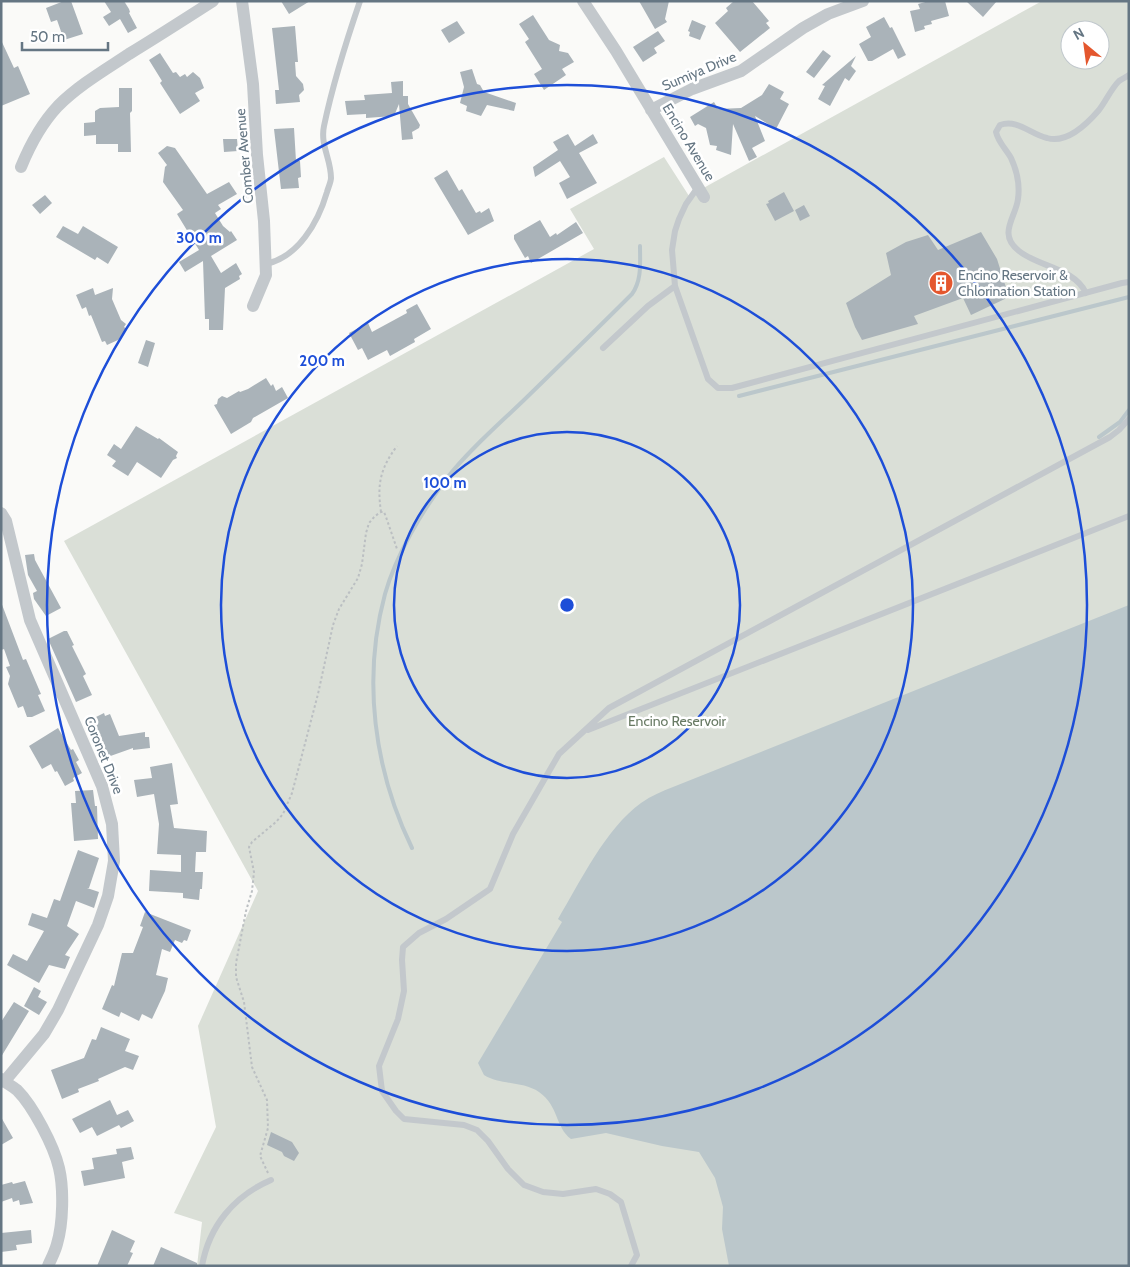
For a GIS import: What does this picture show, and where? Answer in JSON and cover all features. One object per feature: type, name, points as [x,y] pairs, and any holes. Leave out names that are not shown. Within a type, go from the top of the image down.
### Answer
[{"type":"street","points":[[21,167],[41,128],[57,107],[68,97],[95,76],[214,1]]},
{"type":"street","name":"Comber Avenue","points":[[242,1],[253,84],[266,264],[266,275],[253,306]]},
{"type":"street","name":"Encino Avenue","points":[[583,1],[701,192]]},
{"type":"street","name":"Sumiya Drive","points":[[652,110],[692,89],[741,71],[828,14],[863,1]]},
{"type":"street","name":"Coronet Drive","points":[[1,512],[6,521],[30,620],[102,786],[112,824],[114,862],[108,896],[98,925],[58,1010],[44,1034],[3,1080]]},
{"type":"street","points":[[3,1080],[16,1090],[31,1108],[43,1129],[59,1167],[62,1197],[61,1220],[57,1243],[48,1266]]},
{"type":"lane","points":[[266,264],[277,262],[288,255],[303,239],[314,224],[324,202],[331,178],[322,137],[340,58],[360,1]]},
{"type":"lane","points":[[1086,293],[1080,282],[1019,251],[1009,238],[1009,222],[1018,200],[1018,177],[1011,159],[997,138],[996,132],[1000,125],[1009,122],[1020,125],[1047,139],[1062,139],[1078,130],[1098,111],[1119,81],[1129,75]]},
{"type":"lane","points":[[701,192],[686,204],[675,231],[672,250],[674,286],[708,379],[718,388],[732,388],[1129,282]]},
{"type":"lane","points":[[603,348],[648,306],[674,286]]},
{"type":"lane","points":[[630,1266],[637,1255],[620,1202],[610,1194],[596,1189],[563,1194],[543,1192],[524,1185],[508,1169],[488,1141],[477,1130],[464,1125],[404,1119],[396,1111],[382,1091],[379,1066],[398,1019],[404,991],[403,947],[419,933],[446,919],[490,889],[513,834],[559,754],[609,708],[1110,437],[1129,419]]},
{"type":"lane","points":[[582,732],[1129,516]]},
{"type":"lane","points":[[202,1266],[205,1250],[223,1216],[247,1192],[271,1180]]},
{"type":"path","points":[[380,512],[379,482],[386,461],[397,446]]},
{"type":"path","points":[[380,512],[384,512],[396,549]]},
{"type":"path","points":[[271,1180],[260,1156],[268,1128],[267,1100],[252,1067],[244,1002],[236,977],[236,963],[246,911],[252,891],[254,872],[249,847],[283,814],[292,793],[318,694],[333,625],[339,609],[358,578],[369,523],[380,512]]},
{"type":"green space","name":"Encino Reservoir","points":[[1042,1],[1129,1],[1129,1266],[197,1266],[202,1222],[174,1213],[216,1127],[198,1026],[258,891],[64,541],[594,249],[570,209],[664,157],[689,196]]},
{"type":"shaded area","name":"Encino Reservoir","points":[[1129,605],[1129,1266],[729,1266],[722,1229],[723,1207],[715,1178],[699,1152],[662,1146],[606,1133],[571,1139],[562,1129],[550,1104],[539,1092],[526,1086],[497,1080],[484,1075],[478,1063],[562,922],[558,919],[575,889],[616,826],[641,803],[665,790]]},
{"type":"building","points":[[64,1],[71,1],[83,34],[64,40],[57,20],[51,22],[46,8]]},
{"type":"building","points":[[104,1],[124,1],[137,28],[128,33],[120,19],[109,26],[103,17],[111,12]]},
{"type":"building","points":[[281,1],[310,1],[289,14]]},
{"type":"building","points":[[639,1],[669,1],[665,19],[667,22],[655,29]]},
{"type":"building","points":[[734,1],[752,1],[769,21],[766,23],[770,28],[740,52],[715,23],[728,11],[726,8]]},
{"type":"building","points":[[929,1],[945,1],[949,16],[931,21],[932,24],[924,26],[925,29],[915,32],[910,11],[920,9],[918,4]]},
{"type":"building","points":[[966,1],[997,1],[983,17]]},
{"type":"building","points":[[533,15],[549,40],[560,45],[559,51],[568,53],[574,62],[562,69],[566,75],[544,90],[534,74],[542,69],[525,42],[529,39],[519,24]]},
{"type":"building","points":[[884,17],[890,28],[892,27],[906,55],[898,59],[893,49],[872,61],[868,61],[859,44],[871,37],[866,27]]},
{"type":"building","points":[[692,20],[706,26],[700,40],[689,36],[690,32],[688,31]]},
{"type":"building","points":[[457,21],[465,33],[449,43],[441,30]]},
{"type":"building","points":[[295,26],[298,62],[295,62],[296,76],[303,84],[304,90],[299,95],[300,102],[276,104],[275,90],[279,90],[272,28]]},
{"type":"building","points":[[658,31],[665,41],[654,48],[657,53],[643,62],[633,47]]},
{"type":"building","points":[[1,40],[14,68],[18,66],[30,94],[1,106]]},
{"type":"building","points":[[823,50],[831,56],[814,78],[806,72]]},
{"type":"building","points":[[160,53],[173,73],[176,72],[180,77],[185,74],[187,77],[193,72],[200,78],[204,88],[195,93],[200,101],[180,114],[160,83],[162,81],[149,60]]},
{"type":"building","points":[[856,56],[851,66],[856,71],[849,81],[845,78],[830,106],[818,99],[825,86],[822,85]]},
{"type":"building","points":[[472,69],[477,84],[480,85],[484,92],[516,103],[514,111],[487,105],[481,116],[466,111],[467,106],[460,103],[464,87],[460,72]]},
{"type":"building","points":[[403,81],[403,96],[408,96],[408,104],[420,125],[419,128],[412,132],[413,139],[402,140],[399,104],[394,116],[366,118],[366,114],[347,115],[345,101],[365,100],[364,95],[392,93],[391,82]]},
{"type":"building","points":[[769,84],[784,92],[780,99],[789,104],[776,129],[755,116],[765,141],[752,148],[757,157],[749,161],[733,124],[731,155],[716,150],[717,146],[710,145],[706,128],[698,124],[695,126],[690,117],[714,102],[718,109],[741,108],[762,95]]},
{"type":"building","points":[[119,88],[132,88],[132,111],[130,113],[131,152],[118,152],[118,144],[96,144],[96,135],[84,136],[84,123],[95,122],[95,111],[100,108],[119,107]]},
{"type":"building","points":[[294,128],[296,161],[300,161],[301,177],[298,178],[299,188],[281,189],[274,129]]},
{"type":"building","points":[[568,134],[575,146],[593,134],[598,143],[579,153],[597,183],[567,199],[559,183],[570,177],[560,161],[535,177],[533,167],[558,150],[553,142]]},
{"type":"building","points":[[223,139],[237,139],[238,151],[224,152]]},
{"type":"building","points":[[167,146],[175,148],[207,194],[229,182],[237,194],[218,205],[221,209],[215,213],[223,226],[231,231],[237,240],[211,256],[221,273],[236,263],[242,274],[239,276],[240,279],[225,288],[223,330],[209,330],[209,319],[205,319],[203,261],[185,272],[179,262],[199,250],[177,214],[183,210],[163,182],[167,165],[158,153]]},
{"type":"building","points":[[447,170],[459,191],[462,189],[476,213],[480,211],[481,213],[489,208],[494,221],[468,235],[434,178]]},
{"type":"building","points":[[784,192],[794,211],[775,221],[766,204]]},
{"type":"building","points":[[45,195],[52,203],[40,214],[32,205]]},
{"type":"building","points":[[804,205],[810,216],[800,221],[795,210]]},
{"type":"building","points":[[540,220],[550,237],[556,233],[557,235],[576,222],[583,233],[531,263],[528,256],[525,258],[514,239],[514,235]]},
{"type":"building","points":[[63,226],[78,234],[83,226],[118,247],[108,264],[97,257],[95,260],[56,237]]},
{"type":"building","name":"Encino Reservoir & Chlorination Station","points":[[981,232],[997,259],[1009,297],[971,315],[963,298],[914,316],[918,324],[862,340],[846,303],[891,275],[886,253],[906,242],[928,235],[938,250]]},
{"type":"building","points":[[93,288],[95,295],[113,288],[112,299],[121,320],[126,324],[124,327],[127,329],[118,340],[107,345],[105,341],[102,342],[91,315],[89,316],[86,307],[82,309],[76,295]]},
{"type":"building","points":[[417,304],[431,329],[414,339],[415,342],[390,356],[387,350],[368,360],[362,348],[358,350],[349,333],[368,323],[372,332],[407,313],[406,310]]},
{"type":"building","points":[[146,340],[155,343],[148,367],[138,363]]},
{"type":"building","points":[[266,378],[271,386],[273,384],[276,391],[282,387],[288,398],[253,418],[251,422],[231,434],[214,405],[217,404],[218,399],[222,396],[227,398],[239,391],[248,389]]},
{"type":"building","points":[[136,426],[159,438],[178,452],[177,458],[173,460],[161,478],[137,462],[128,476],[112,466],[116,461],[107,455],[114,444],[121,449]]},
{"type":"building","points":[[34,554],[35,560],[61,608],[46,616],[34,599],[33,593],[37,591],[28,575],[25,555]]},
{"type":"building","points":[[1,602],[23,660],[26,659],[41,694],[38,695],[45,711],[32,717],[27,717],[23,706],[18,708],[8,684],[10,676],[6,667],[10,666],[4,649],[1,650]]},
{"type":"building","points":[[67,631],[74,645],[72,646],[86,674],[83,676],[92,695],[76,702],[48,639]]},
{"type":"building","points":[[104,713],[105,716],[110,714],[119,736],[145,732],[145,737],[149,737],[150,748],[133,750],[133,748],[102,759],[88,721]]},
{"type":"building","points":[[58,728],[79,760],[76,762],[82,773],[65,786],[51,764],[42,769],[29,746]]},
{"type":"building","points":[[172,763],[178,804],[170,805],[174,828],[207,831],[206,852],[196,852],[195,872],[203,872],[199,900],[183,898],[183,893],[149,891],[150,870],[181,872],[181,855],[157,854],[159,824],[154,794],[137,797],[134,780],[152,778],[150,767]]},
{"type":"building","points":[[93,790],[95,806],[97,806],[98,839],[74,841],[71,803],[76,803],[75,791]]},
{"type":"building","points":[[78,850],[99,858],[89,888],[87,888],[99,892],[94,908],[76,901],[67,926],[79,934],[65,955],[70,957],[65,969],[49,965],[39,983],[7,965],[13,954],[27,961],[44,931],[28,925],[32,913],[47,918],[54,899],[60,901]]},
{"type":"building","points":[[145,912],[191,930],[187,941],[184,940],[182,943],[175,940],[170,952],[162,949],[156,975],[168,978],[165,991],[152,1019],[142,1014],[139,1021],[121,1012],[119,1017],[102,1009],[112,985],[114,986],[122,953],[133,953],[143,927],[140,926]]},
{"type":"building","points":[[34,987],[41,991],[38,997],[47,1002],[39,1015],[24,1006]]},
{"type":"building","points":[[14,1002],[29,1011],[1,1057],[1,1022]]},
{"type":"building","points":[[101,1027],[130,1039],[125,1051],[139,1056],[133,1070],[125,1067],[98,1079],[99,1081],[78,1089],[79,1092],[62,1099],[51,1070],[84,1058],[92,1039],[96,1040]]},
{"type":"building","points":[[110,1100],[117,1115],[128,1110],[134,1121],[121,1128],[119,1125],[97,1136],[92,1127],[80,1133],[72,1119]]},
{"type":"building","points":[[1,1117],[13,1138],[1,1145]]},
{"type":"building","points":[[271,1132],[292,1142],[299,1153],[294,1161],[284,1156],[282,1152],[267,1145]]},
{"type":"building","points":[[131,1147],[134,1159],[122,1162],[125,1178],[84,1186],[81,1171],[94,1169],[92,1158],[117,1154],[116,1149]]},
{"type":"building","points":[[25,1181],[33,1203],[20,1205],[19,1200],[13,1202],[12,1198],[1,1202],[1,1185]]},
{"type":"building","points":[[31,1230],[32,1243],[16,1245],[17,1250],[1,1252],[1,1233]]},
{"type":"building","points":[[112,1230],[135,1241],[130,1252],[133,1253],[127,1266],[97,1266]]},
{"type":"building","points":[[161,1247],[197,1263],[197,1266],[153,1266]]},
{"type":"waterway","points":[[412,848],[399,818],[381,756],[373,691],[378,626],[390,579],[419,519],[447,478],[484,438],[632,294],[639,277],[640,246]]},
{"type":"waterway","points":[[739,396],[1129,297]]},
{"type":"waterway","points":[[1099,437],[1120,422],[1129,410]]},
{"type":"place","name":"Encino Reservoir & Chlorination Station","points":[[941,283]]}]
